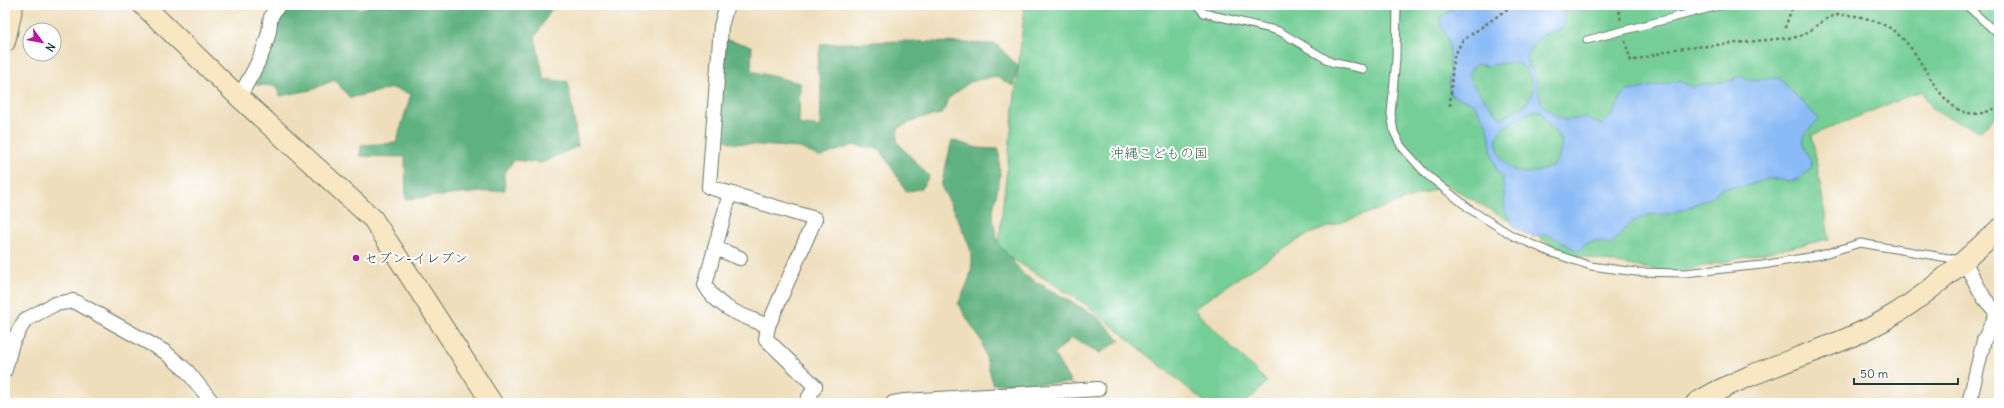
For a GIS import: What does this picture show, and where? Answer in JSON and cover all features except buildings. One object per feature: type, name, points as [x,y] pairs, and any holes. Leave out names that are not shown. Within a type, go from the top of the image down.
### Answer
[{"type":"street","points":[[5,42],[13,5]]},
{"type":"street","points":[[144,5],[239,97],[373,219],[492,403]]},
{"type":"street","points":[[727,5],[721,26],[710,186],[815,219],[768,326],[766,339],[815,386],[806,403]]},
{"type":"street","points":[[239,97],[256,68],[268,37],[271,8]]},
{"type":"street","points":[[730,193],[706,285],[711,296],[728,309],[768,326]]},
{"type":"street","points":[[1696,403],[1762,371],[1854,336],[1882,322],[1910,305],[1964,261],[1999,229]]},
{"type":"street","points":[[715,248],[740,258]]},
{"type":"street","points":[[1964,261],[1984,298],[1998,311],[1995,330],[1984,340],[1969,403]]},
{"type":"street","points":[[5,370],[12,343],[25,320],[55,304],[74,301],[165,352],[187,371],[213,403]]},
{"type":"street","points":[[893,403],[905,401],[1098,390]]},
{"type":"lane","points":[[1197,5],[1204,12],[1279,31],[1331,62],[1363,69]]},
{"type":"lane","points":[[1397,5],[1396,59],[1391,114],[1394,132],[1401,146],[1426,174],[1471,210],[1520,239],[1552,253],[1591,266],[1636,272],[1684,273],[1762,265],[1821,255],[1860,243],[1964,261]]},
{"type":"lane","points":[[1587,40],[1722,5]]},
{"type":"lane","points":[[1966,5],[1999,35]]},
{"type":"path","points":[[1450,106],[1453,59],[1462,41],[1513,5]]},
{"type":"path","points":[[1618,5],[1622,31],[1631,61],[1676,49],[1797,37],[1808,33],[1833,15],[1848,15],[1872,21],[1893,31],[1918,58],[1934,85],[1952,106],[1968,113],[1975,114],[1999,106]]},
{"type":"path","points":[[1785,28],[1793,5]]},
{"type":"path","points":[[1858,5],[1871,6]]},
{"type":"green space","points":[[289,5],[353,5],[359,9],[373,5],[554,5],[535,37],[544,79],[568,82],[578,146],[541,163],[514,160],[504,174],[505,190],[406,199],[405,157],[360,156],[361,145],[396,143],[411,94],[392,88],[350,98],[335,80],[311,90],[280,96],[277,86],[256,85],[266,57],[276,20]]},
{"type":"green space","name":"沖縄こどもの国","points":[[1025,5],[1999,5],[1999,114],[1979,131],[1935,111],[1921,91],[1812,135],[1829,239],[1672,273],[1568,254],[1447,185],[1306,235],[1224,287],[1194,309],[1267,382],[1246,403],[1206,403],[1087,305],[998,250]]},
{"type":"green space","points":[[726,40],[752,46],[751,71],[800,83],[799,124],[820,127],[821,85],[817,68],[821,44],[903,41],[996,44],[1018,66],[1013,86],[995,76],[970,82],[949,98],[942,114],[921,118],[898,128],[897,142],[929,176],[922,188],[907,192],[880,149],[853,145],[820,157],[800,148],[732,143],[717,136]]},
{"type":"green space","points":[[952,140],[977,148],[999,149],[1000,177],[992,215],[998,243],[1024,275],[1098,317],[1120,340],[1100,353],[1072,338],[1054,354],[1071,383],[993,384],[982,342],[958,304],[970,276],[972,257],[964,233],[941,186]]},
{"type":"water","points":[[1456,5],[1567,5],[1563,11],[1565,26],[1541,37],[1536,41],[1526,60],[1536,78],[1541,103],[1551,113],[1564,120],[1586,118],[1601,125],[1614,113],[1624,92],[1680,81],[1692,87],[1734,80],[1735,77],[1745,77],[1747,80],[1779,78],[1819,119],[1806,133],[1803,142],[1811,162],[1811,169],[1797,180],[1787,181],[1770,178],[1747,186],[1721,188],[1712,197],[1685,209],[1669,214],[1648,215],[1632,222],[1610,245],[1601,241],[1587,243],[1579,251],[1552,236],[1541,235],[1535,237],[1524,233],[1514,226],[1505,211],[1503,178],[1496,168],[1491,151],[1487,125],[1473,103],[1451,95],[1449,82],[1450,61],[1448,39],[1441,25],[1440,17],[1451,11]],"holes":[[[1510,62],[1524,67],[1529,74],[1534,89],[1526,104],[1502,119],[1470,80],[1469,73],[1476,64],[1487,66]],[[1534,110],[1541,111],[1548,124],[1562,139],[1559,158],[1555,164],[1544,170],[1523,173],[1511,168],[1503,159],[1498,148],[1498,136],[1502,129]]]},
{"type":"place","name":"セブン-イレブン","points":[[356,258]]}]
